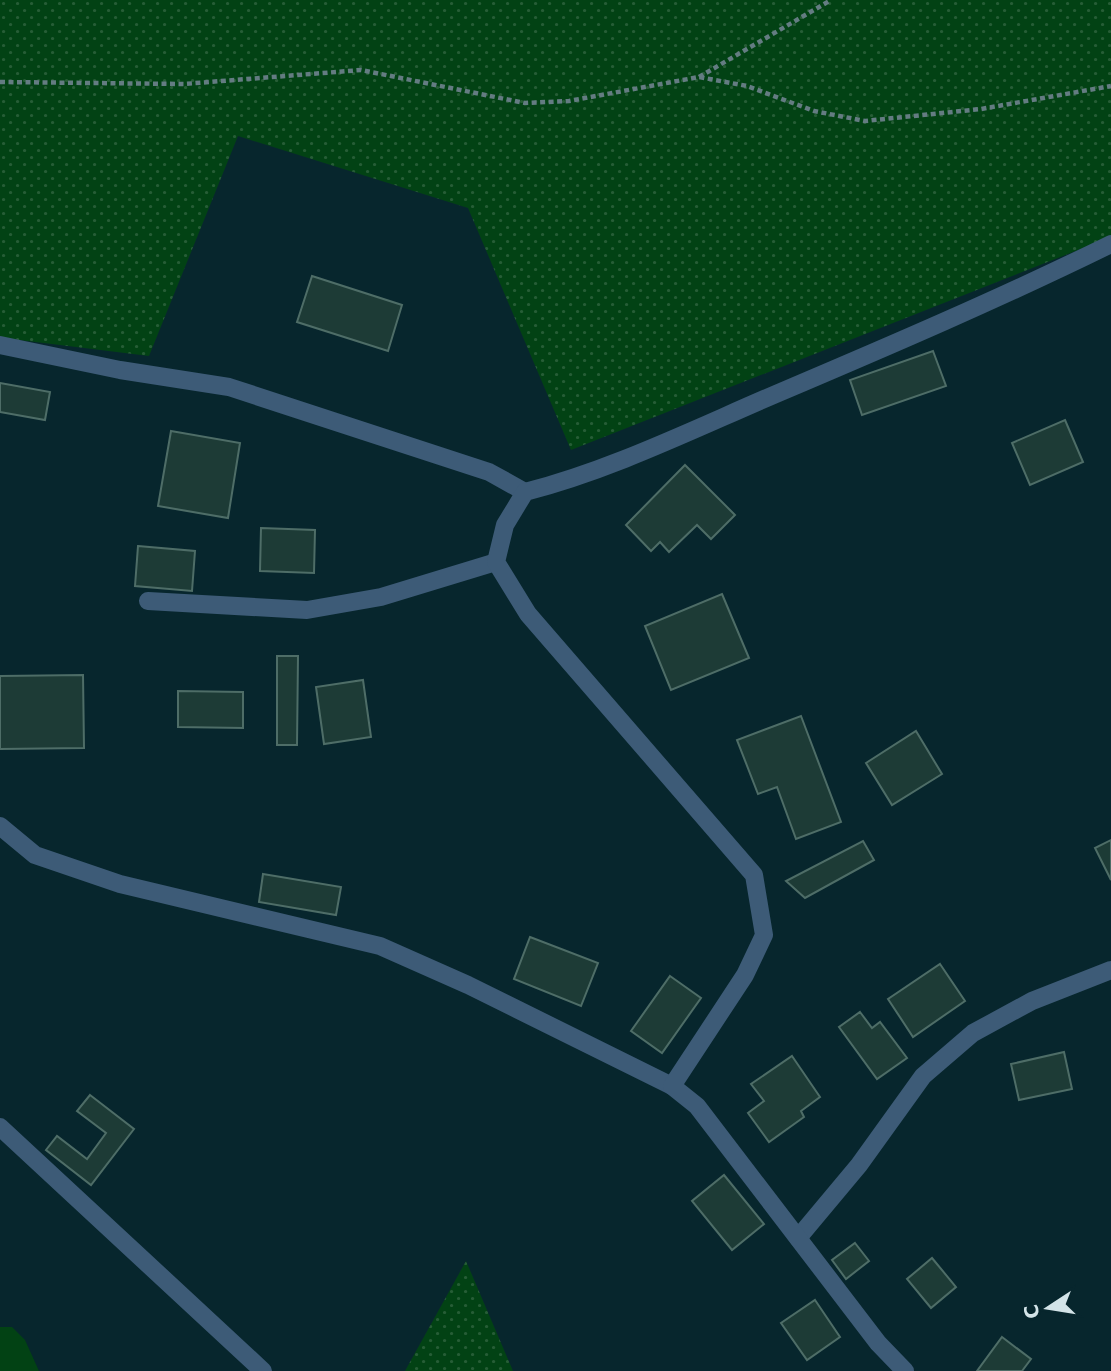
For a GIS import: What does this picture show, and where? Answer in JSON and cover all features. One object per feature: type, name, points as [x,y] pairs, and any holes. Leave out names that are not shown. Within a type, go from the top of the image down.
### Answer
[{"type":"street","points":[[0,345],[120,370],[229,387],[489,472],[524,492],[573,480],[760,401],[949,320],[1111,244]]},
{"type":"street","points":[[524,492],[505,525],[496,562],[528,614],[754,875],[764,934],[745,975],[673,1086]]},
{"type":"street","points":[[148,601],[307,610],[381,597],[496,562]]},
{"type":"street","points":[[0,826],[35,855],[120,884],[380,946],[468,985],[673,1086],[697,1106],[878,1343],[905,1371]]},
{"type":"street","points":[[798,1238],[859,1164],[923,1076],[933,1067],[973,1033],[1032,1001],[1111,970]]},
{"type":"street","points":[[0,1127],[263,1371]]},
{"type":"path","points":[[0,82],[184,84],[361,70],[525,103],[569,101],[699,77],[831,0]]},
{"type":"path","points":[[699,77],[747,86],[814,111],[865,121],[981,109],[1111,86]]},
{"type":"green space","points":[[0,0],[1111,0],[1111,237],[571,450],[468,208],[238,136],[149,356],[3,338],[0,337]]},
{"type":"green space","points":[[466,1261],[513,1371],[405,1371]]},
{"type":"green space","points":[[0,1327],[12,1327],[25,1340],[39,1371],[0,1371]]},
{"type":"building","points":[[312,276],[402,305],[388,351],[297,322]]},
{"type":"building","points":[[933,351],[946,386],[862,415],[850,380]]},
{"type":"building","points":[[0,383],[50,392],[45,420],[0,412]]},
{"type":"building","points":[[1065,420],[1083,462],[1030,485],[1012,443]]},
{"type":"building","points":[[171,431],[240,443],[228,518],[158,506]]},
{"type":"building","points":[[685,465],[735,515],[711,539],[697,525],[669,552],[660,542],[651,551],[626,525]]},
{"type":"building","points":[[261,528],[315,530],[314,573],[260,571]]},
{"type":"building","points":[[138,546],[195,551],[192,591],[135,586]]},
{"type":"building","points":[[722,594],[749,658],[671,690],[645,626]]},
{"type":"building","points":[[277,656],[298,656],[297,745],[277,745]]},
{"type":"building","points":[[83,675],[84,748],[0,749],[0,676]]},
{"type":"building","points":[[363,680],[371,737],[324,744],[316,687]]},
{"type":"building","points":[[178,691],[243,692],[243,728],[178,727]]},
{"type":"building","points":[[801,716],[841,822],[796,839],[777,787],[758,794],[737,740]]},
{"type":"building","points":[[916,731],[942,774],[892,805],[866,763]]},
{"type":"building","points":[[1111,840],[1111,880],[1095,848]]},
{"type":"building","points":[[863,841],[874,860],[805,898],[786,881]]},
{"type":"building","points":[[263,874],[341,887],[336,915],[259,902]]},
{"type":"building","points":[[530,937],[598,963],[581,1006],[514,979]]},
{"type":"building","points":[[940,964],[965,1001],[913,1037],[888,999]]},
{"type":"building","points":[[670,976],[701,998],[662,1053],[631,1031]]},
{"type":"building","points":[[860,1012],[872,1028],[880,1022],[907,1058],[877,1079],[839,1027]]},
{"type":"building","points":[[1064,1052],[1072,1089],[1019,1100],[1011,1064]]},
{"type":"building","points":[[792,1056],[820,1097],[801,1111],[804,1117],[769,1142],[748,1113],[764,1101],[751,1084]]},
{"type":"building","points":[[90,1095],[134,1129],[91,1185],[46,1150],[57,1136],[87,1159],[106,1133],[77,1111]]},
{"type":"building","points":[[724,1175],[764,1224],[732,1250],[692,1201]]},
{"type":"building","points":[[855,1243],[869,1261],[846,1279],[832,1260]]},
{"type":"building","points":[[932,1258],[956,1287],[931,1308],[907,1279]]},
{"type":"building","points":[[815,1300],[840,1337],[807,1360],[781,1323]]},
{"type":"building","points":[[1002,1337],[1031,1359],[1022,1371],[977,1371]]}]
